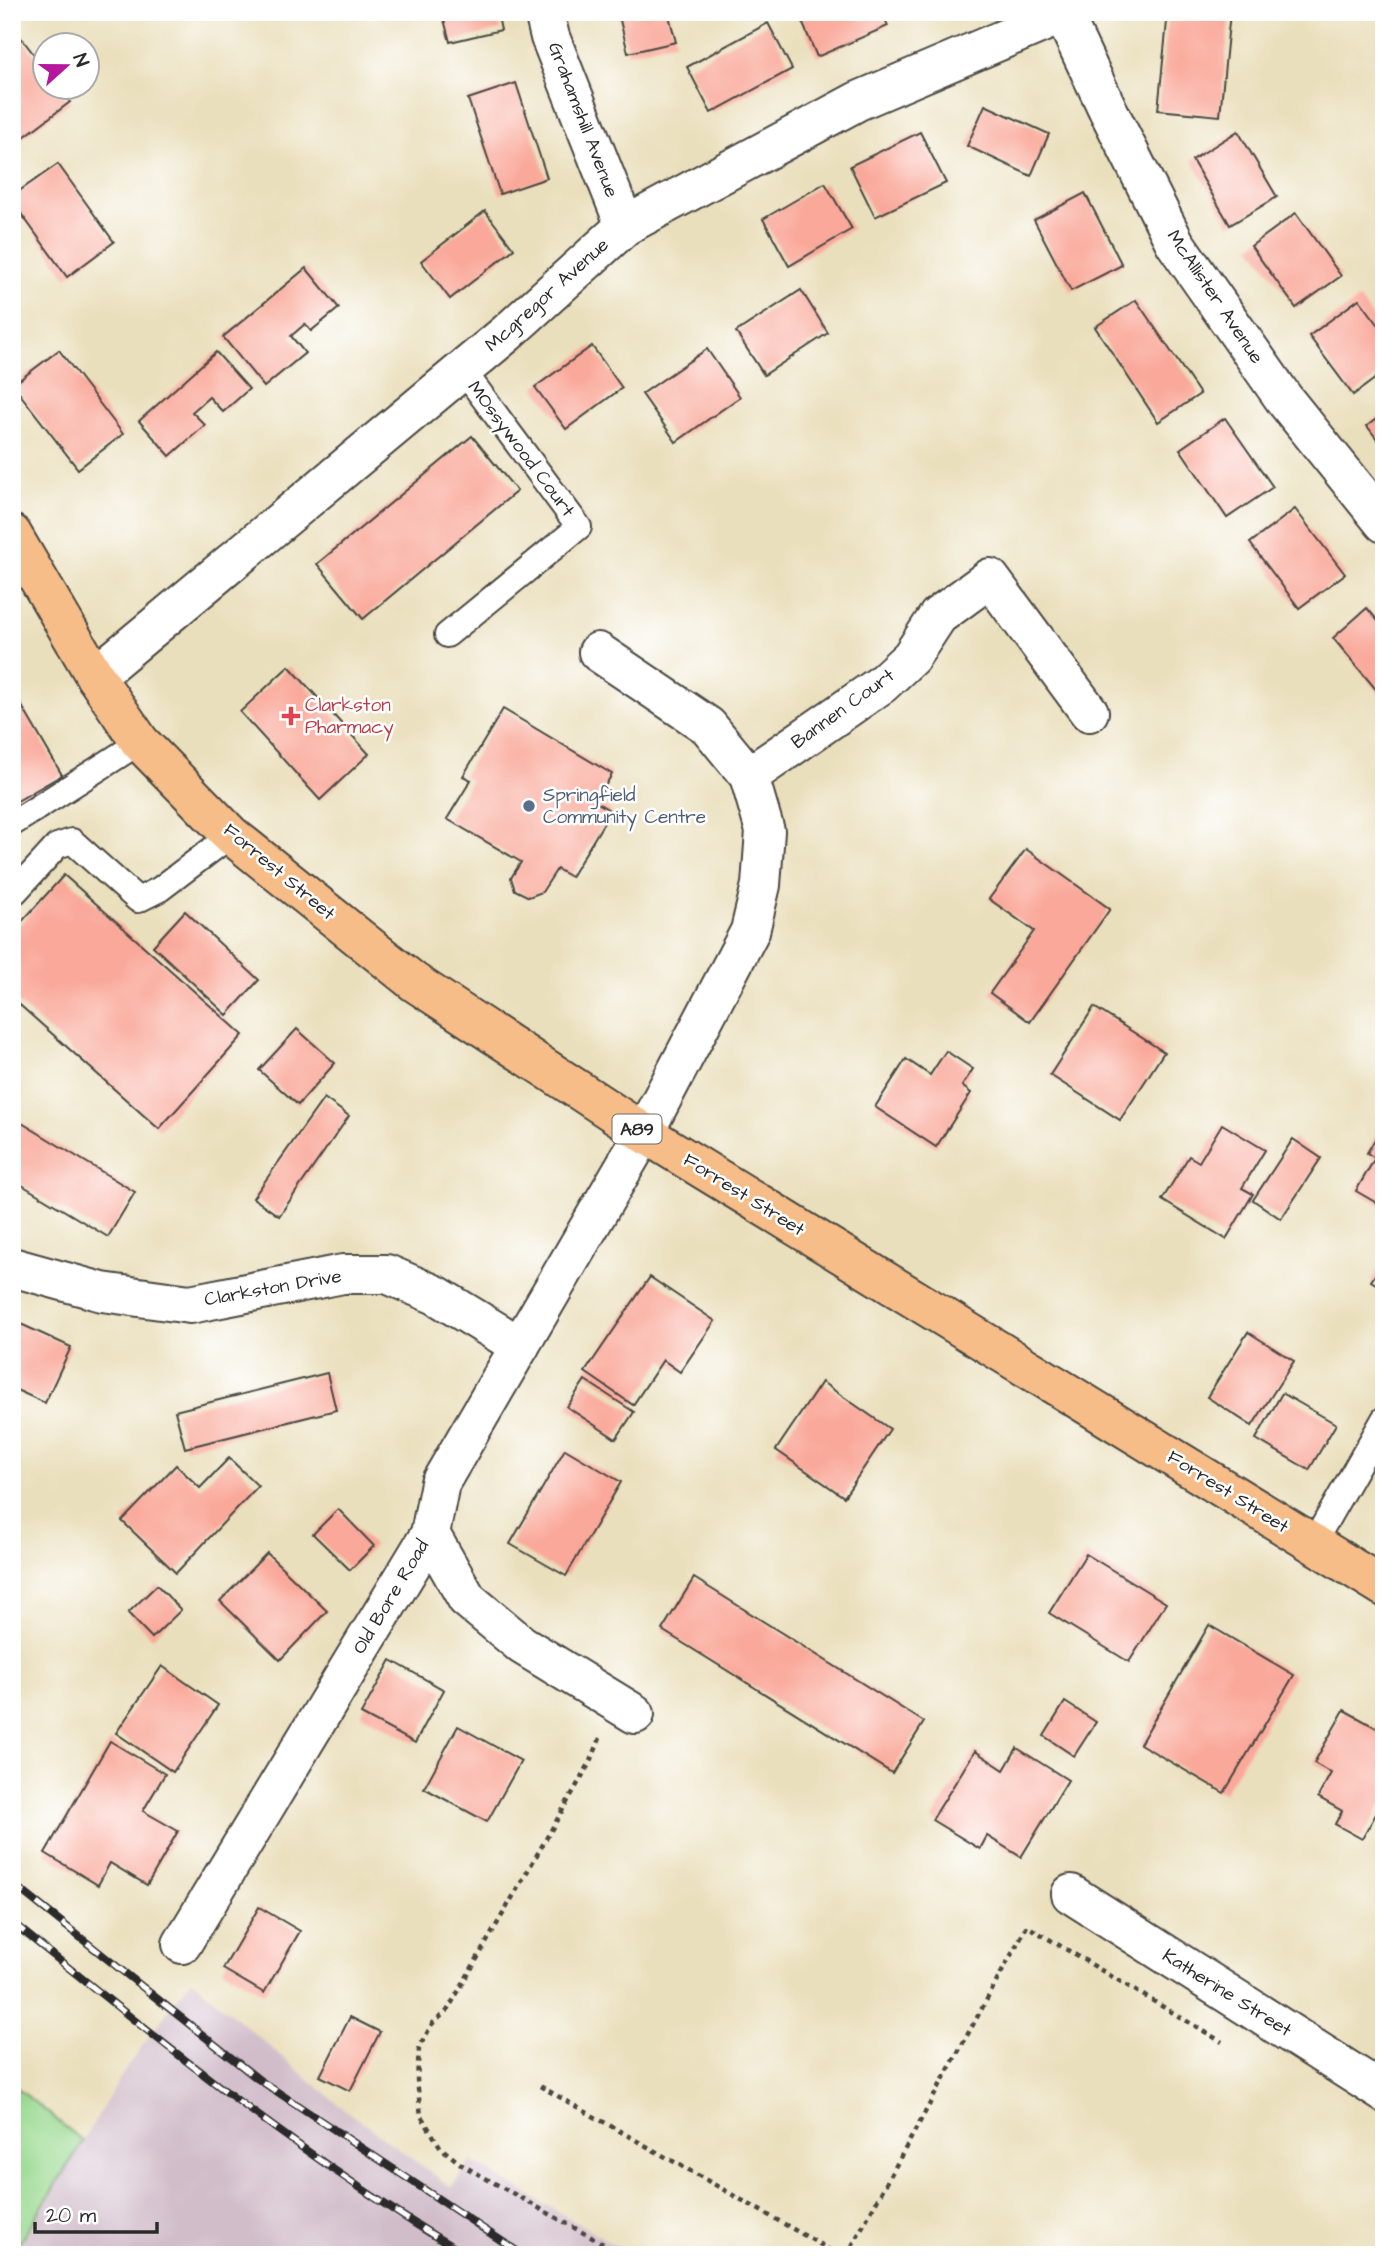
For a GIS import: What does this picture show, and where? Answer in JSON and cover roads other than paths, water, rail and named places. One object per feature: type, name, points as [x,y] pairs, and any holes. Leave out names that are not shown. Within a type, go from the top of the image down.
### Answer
[{"type":"main road","name":"Forrest Street","points":[[12,534],[95,676],[140,742],[231,835],[414,982],[644,1133],[1384,1587]]},
{"type":"street","name":"Grahamshill Avenue","points":[[544,12],[550,37],[625,226]]},
{"type":"street","name":"Mcgregor Avenue","points":[[95,676],[507,333],[625,226],[859,101],[1063,13]]},
{"type":"street","name":"McAllister Avenue","points":[[1063,13],[1175,243],[1284,399],[1384,523]]},
{"type":"street","name":"Bannen Court","points":[[749,776],[882,684],[911,657],[938,616],[990,578],[1089,712]]},
{"type":"street","points":[[598,652],[708,726],[749,776],[765,831],[761,885],[750,931],[644,1133]]},
{"type":"street","name":"Old Bore Road","points":[[182,1944],[430,1534],[440,1483],[644,1133]]},
{"type":"street","name":"Clarkston Drive","points":[[12,1267],[102,1292],[190,1304],[343,1274],[387,1274],[436,1295],[520,1346]]},
{"type":"street","points":[[430,1534],[467,1599],[522,1645],[625,1708]]},
{"type":"street","name":"Katherine Street","points":[[1071,1894],[1384,2092]]},
{"type":"lane","name":"MOssywood Court","points":[[447,635],[579,527],[462,369]]},
{"type":"lane","points":[[12,824],[140,742]]},
{"type":"lane","points":[[16,891],[57,846],[72,841],[138,900],[160,889],[231,835]]},
{"type":"lane","points":[[1313,1544],[1384,1419]]},
{"type":"railway","points":[[12,1883],[258,2079],[523,2255]]},
{"type":"railway","points":[[12,1922],[177,2054],[290,2139],[406,2218],[466,2255]]},
{"type":"place","name":"Clarkston Pharmacy","points":[[291,716]]},
{"type":"place","name":"Springfield Community Centre","points":[[529,806]]}]
